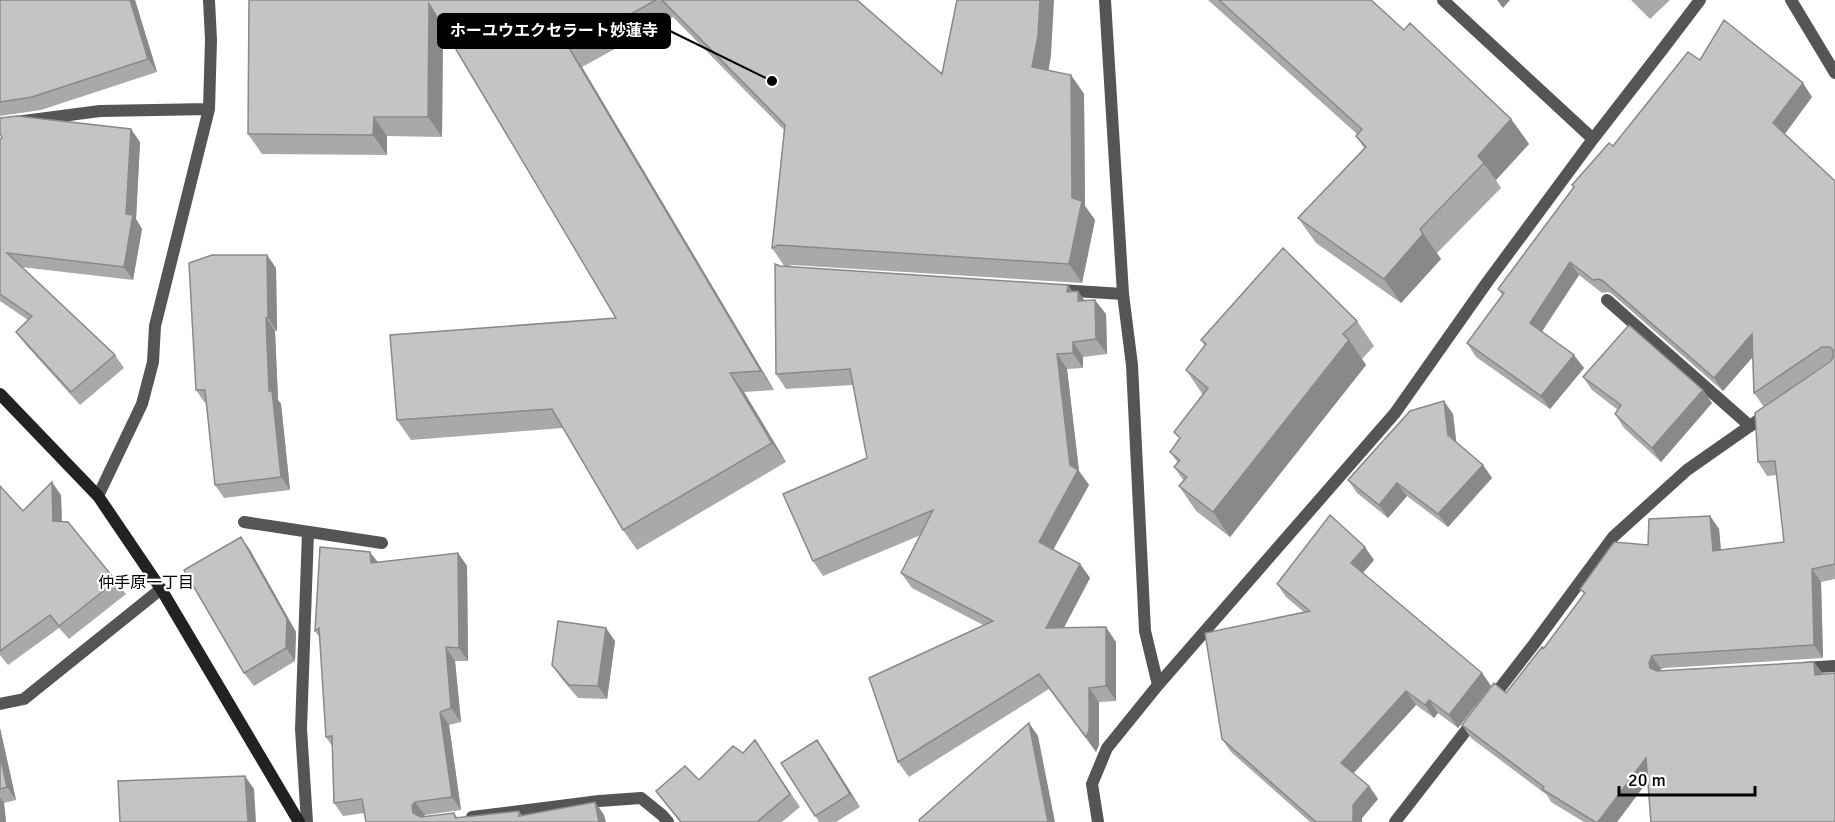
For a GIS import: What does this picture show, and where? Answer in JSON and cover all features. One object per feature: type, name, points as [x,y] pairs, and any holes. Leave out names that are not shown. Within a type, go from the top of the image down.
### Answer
[{"type":"street","points":[[98,496],[142,404],[153,362],[155,326],[209,109],[211,40],[209,0]]},
{"type":"street","points":[[1105,0],[1123,294],[1132,365],[1145,630],[1158,685]]},
{"type":"street","points":[[1443,0],[1593,139]]},
{"type":"street","points":[[1098,822],[1092,784],[1107,748],[1158,685],[1395,413],[1488,281],[1700,0]]},
{"type":"street","points":[[1791,0],[1835,73]]},
{"type":"street","points":[[0,124],[100,111],[209,109]]},
{"type":"street","points":[[1044,289],[1123,294]]},
{"type":"street","points":[[1607,300],[1750,426]]},
{"type":"street","points":[[0,394],[98,496],[160,589],[299,822]]},
{"type":"street","points":[[1395,822],[1534,644],[1613,537],[1687,470],[1779,406]]},
{"type":"street","points":[[244,522],[382,543]]},
{"type":"street","points":[[307,822],[301,729],[308,532]]},
{"type":"street","points":[[0,704],[24,699],[160,589]]},
{"type":"street","points":[[1790,669],[1835,666]]},
{"type":"street","points":[[463,818],[641,798],[668,822]]},
{"type":"building","points":[[0,0],[130,0],[148,59],[32,97],[0,102]]},
{"type":"building","points":[[249,0],[656,0],[569,48],[761,371],[730,373],[772,443],[623,530],[552,409],[397,420],[390,335],[616,318],[429,4],[428,117],[374,117],[373,135],[248,134]]},
{"type":"building","points":[[662,0],[857,0],[942,74],[957,0],[1040,0],[1038,36],[1032,67],[1071,75],[1072,198],[1082,201],[1069,264],[778,245],[772,248],[785,125]]},
{"type":"building","points":[[1219,0],[1371,0],[1404,30],[1410,23],[1511,119],[1478,156],[1484,163],[1420,229],[1423,234],[1384,279],[1298,218],[1366,147],[1356,136],[1362,129]]},
{"type":"building","points":[[1724,20],[1803,83],[1773,123],[1835,181],[1835,564],[1812,569],[1814,645],[1656,655],[1652,656],[1649,663],[1650,668],[1657,671],[1814,662],[1815,675],[1835,673],[1835,822],[1651,822],[1646,758],[1598,822],[1595,822],[1542,789],[1544,787],[1462,725],[1494,683],[1506,693],[1542,647],[1544,648],[1585,593],[1580,589],[1614,542],[1648,545],[1649,519],[1710,516],[1713,551],[1784,542],[1775,461],[1758,462],[1755,413],[1831,361],[1833,350],[1830,347],[1822,347],[1754,393],[1752,334],[1714,378],[1603,281],[1593,280],[1570,262],[1530,323],[1574,355],[1541,396],[1467,343],[1504,293],[1498,289],[1574,187],[1572,185],[1609,143],[1613,146],[1688,52],[1700,60]]},
{"type":"building","points":[[17,116],[131,129],[126,214],[133,215],[124,267],[7,253],[115,355],[71,392],[16,332],[32,316],[0,294],[0,139],[2,138],[0,118]]},
{"type":"building","points":[[1283,248],[1357,321],[1343,334],[1349,340],[1213,512],[1179,486],[1187,477],[1174,467],[1180,460],[1170,452],[1180,438],[1174,432],[1208,388],[1186,370],[1206,344],[1201,340]]},
{"type":"building","points":[[212,255],[267,255],[268,318],[266,318],[269,391],[272,391],[281,477],[215,485],[205,390],[196,390],[189,263]]},
{"type":"building","points":[[775,264],[1068,285],[1067,292],[1078,291],[1078,301],[1095,300],[1096,339],[1073,342],[1073,353],[1057,354],[1070,465],[1078,470],[1039,542],[1080,564],[1046,628],[1106,627],[1106,686],[1089,688],[1089,730],[1086,737],[1039,674],[898,762],[869,678],[993,621],[901,573],[933,510],[813,561],[783,494],[867,458],[850,369],[776,374]]},
{"type":"building","points":[[1629,325],[1703,390],[1652,448],[1615,414],[1621,405],[1583,377]]},
{"type":"building","points":[[1444,401],[1448,435],[1483,465],[1438,514],[1397,483],[1379,505],[1348,480],[1410,411]]},
{"type":"building","points":[[52,482],[53,521],[68,522],[116,581],[59,626],[50,615],[0,651],[0,486],[23,511]]},
{"type":"building","points":[[1330,515],[1365,547],[1351,563],[1482,673],[1449,715],[1429,700],[1425,705],[1406,691],[1341,763],[1369,786],[1353,805],[1353,822],[1316,822],[1222,739],[1205,633],[1310,611],[1277,584]]},
{"type":"building","points":[[241,537],[287,619],[286,648],[244,673],[184,570]]},
{"type":"building","points":[[320,547],[370,552],[371,563],[458,553],[459,648],[446,647],[451,708],[440,712],[452,797],[415,802],[412,806],[413,813],[421,817],[454,813],[455,818],[519,811],[519,816],[595,802],[599,822],[366,822],[362,799],[334,803],[332,736],[326,737],[319,628],[315,631]]},
{"type":"building","points":[[558,621],[606,628],[598,686],[569,685],[552,665]]},
{"type":"building","points":[[1029,723],[1048,822],[920,822],[919,820]]},
{"type":"building","points":[[755,740],[790,794],[757,822],[681,822],[656,791],[685,766],[699,780],[733,746],[743,753]]},
{"type":"building","points":[[817,740],[850,794],[815,816],[781,763]]},
{"type":"building","points":[[0,756],[7,787],[0,789]]},
{"type":"building","points":[[245,776],[248,822],[120,822],[118,781]]},
{"type":"place","name":"ホーユウエクセラート妙蓮寺","points":[[772,81]]},
{"type":"district","name":"仲手原一丁目","points":[[146,583]]}]
